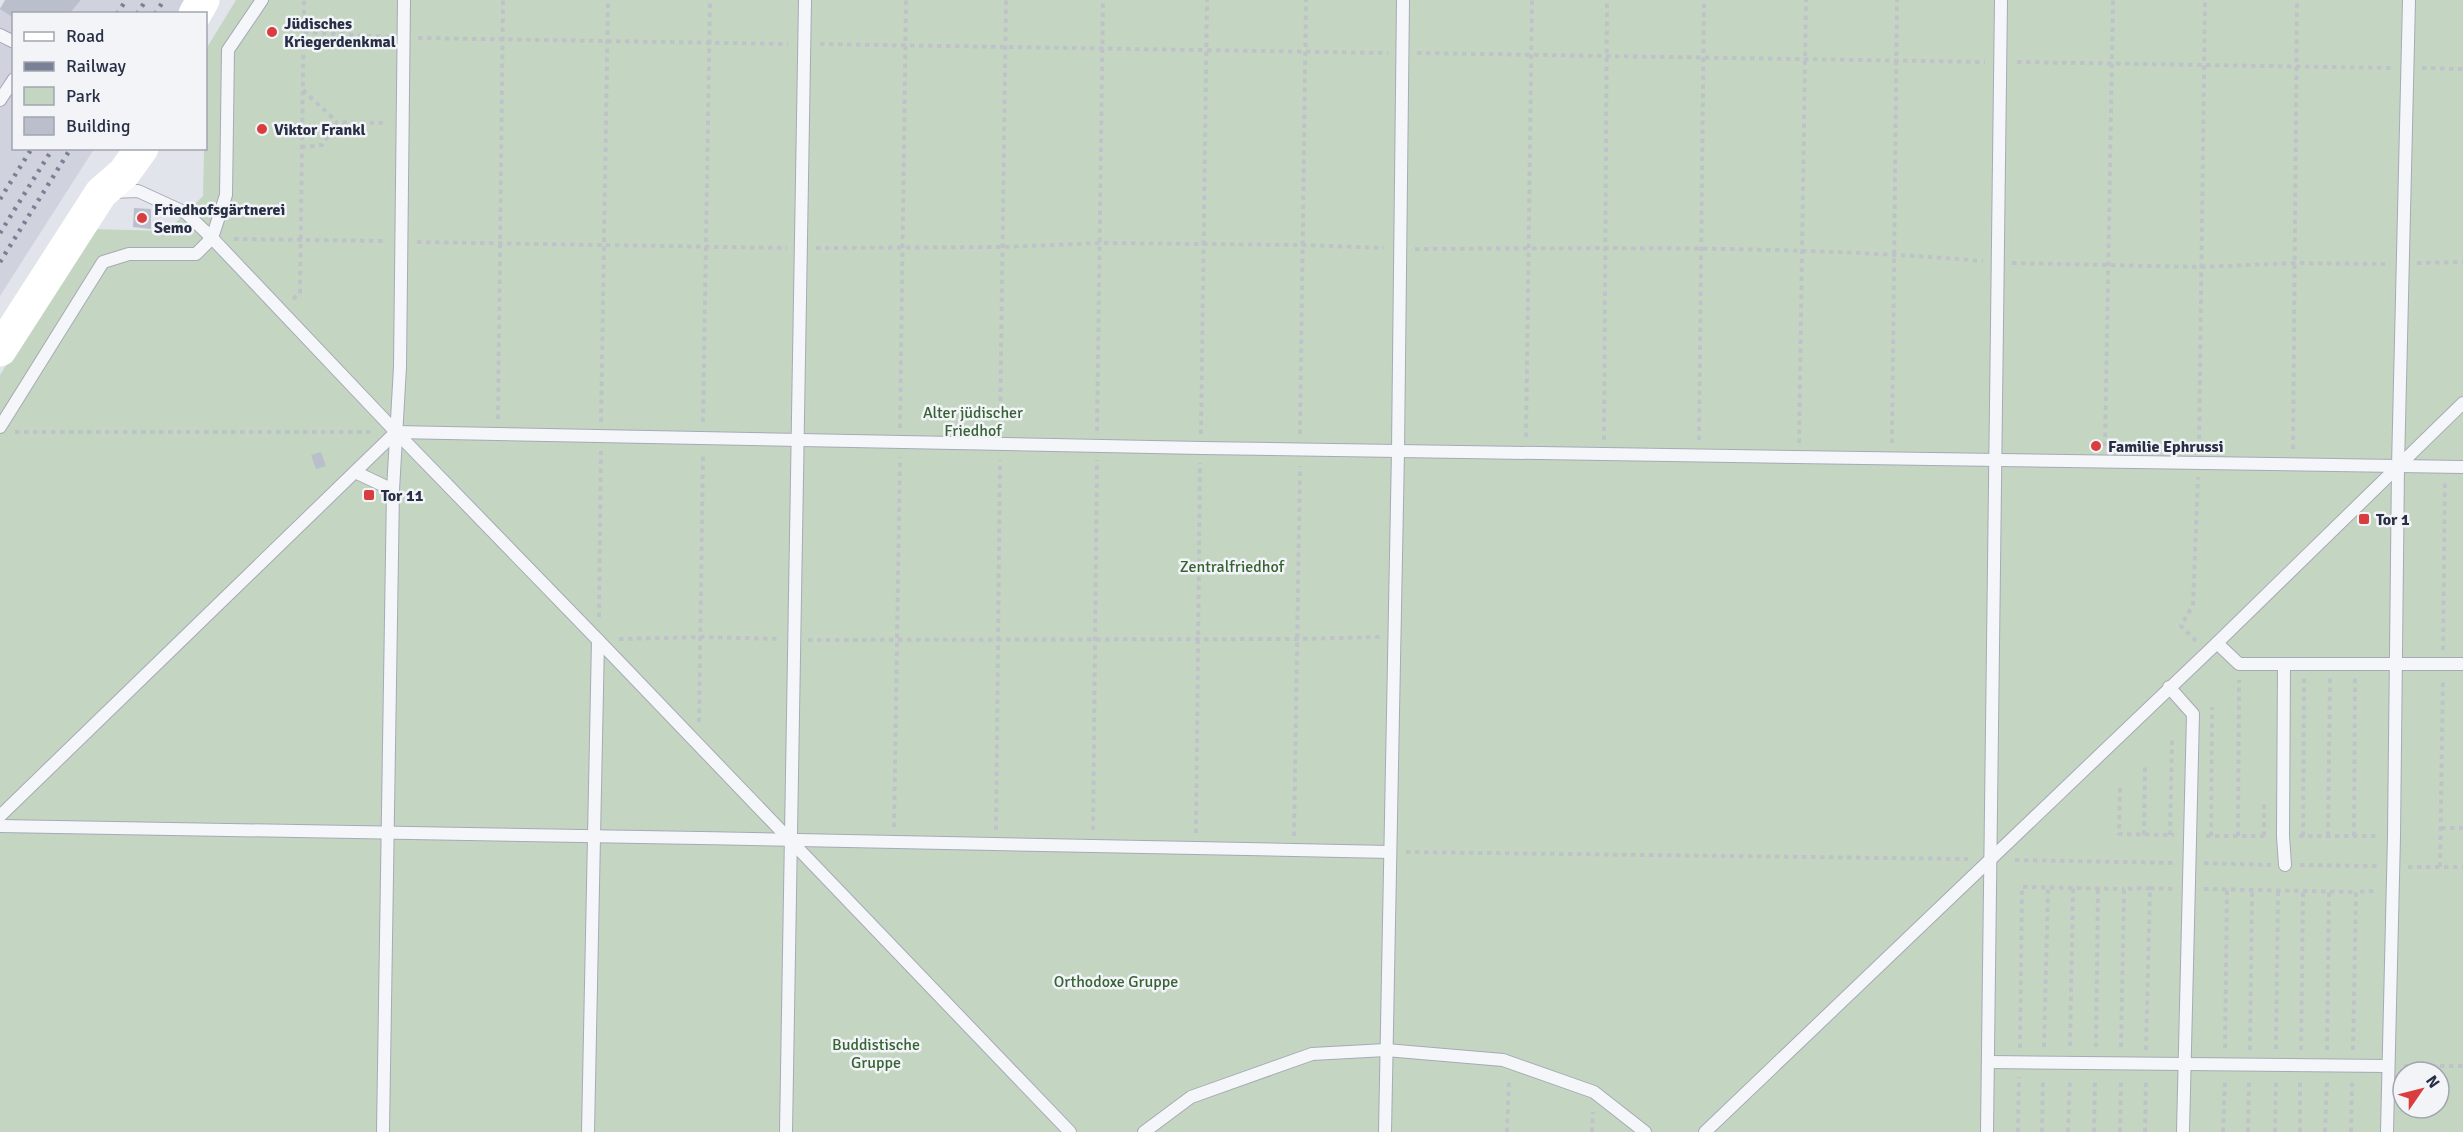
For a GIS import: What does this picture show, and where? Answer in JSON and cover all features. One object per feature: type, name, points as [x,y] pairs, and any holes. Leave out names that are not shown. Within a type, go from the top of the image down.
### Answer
[{"type":"street","points":[[0,350],[101,193],[108,170],[118,150]]},
{"type":"street","points":[[101,193],[124,173],[141,150]]},
{"type":"lane","points":[[6,429],[103,262],[129,254],[196,254],[212,238],[226,195],[228,50],[262,0]]},
{"type":"lane","points":[[383,1132],[393,490],[400,367],[404,0]]},
{"type":"lane","points":[[786,1132],[805,0]]},
{"type":"lane","points":[[1385,1132],[1398,451],[1403,0]]},
{"type":"lane","points":[[1987,1132],[2001,0]]},
{"type":"lane","points":[[2386,1132],[2394,836],[2398,466],[2409,0]]},
{"type":"lane","points":[[0,100],[12,82]]},
{"type":"lane","points":[[101,193],[138,191],[186,213],[212,238],[1070,1132]]},
{"type":"lane","points":[[1705,1132],[2217,643],[2463,403]]},
{"type":"lane","points":[[0,816],[396,432],[601,438],[1604,455],[2463,467]]},
{"type":"lane","points":[[355,472],[393,490]]},
{"type":"lane","points":[[588,1132],[598,640]]},
{"type":"lane","points":[[2217,643],[2240,664],[2463,664]]},
{"type":"lane","points":[[2284,664],[2283,836],[2285,865]]},
{"type":"lane","points":[[2169,687],[2193,714],[2183,1132]]},
{"type":"lane","points":[[0,826],[388,831],[1390,852]]},
{"type":"lane","points":[[1144,1132],[1191,1097],[1312,1054],[1386,1050],[1503,1060],[1594,1092],[1645,1132]]},
{"type":"lane","points":[[1988,1062],[2388,1066]]},
{"type":"path","points":[[281,311],[300,293],[304,0]]},
{"type":"path","points":[[497,436],[503,0]]},
{"type":"path","points":[[608,0],[598,640],[700,637],[897,641],[1297,639],[1394,636]]},
{"type":"path","points":[[698,744],[710,0]]},
{"type":"path","points":[[894,842],[906,0]]},
{"type":"path","points":[[996,844],[1006,0]]},
{"type":"path","points":[[1093,846],[1103,0]]},
{"type":"path","points":[[1196,848],[1207,0]]},
{"type":"path","points":[[1294,850],[1306,0]]},
{"type":"path","points":[[1525,453],[1532,0]]},
{"type":"path","points":[[1604,455],[1608,0]]},
{"type":"path","points":[[1699,456],[1704,0]]},
{"type":"path","points":[[1799,458],[1806,0]]},
{"type":"path","points":[[1892,459],[1897,0]]},
{"type":"path","points":[[2104,463],[2113,0]]},
{"type":"path","points":[[2205,0],[2199,464],[2193,605],[2181,626],[2206,652]]},
{"type":"path","points":[[2293,465],[2297,0]]},
{"type":"path","points":[[304,32],[403,38],[2463,69]]},
{"type":"path","points":[[302,90],[337,122],[402,124]]},
{"type":"path","points":[[302,147],[322,145],[337,122]]},
{"type":"path","points":[[212,238],[802,248],[1003,247],[1100,243],[1303,245],[1400,249],[1605,247],[1802,250],[1998,262],[2200,267],[2295,263],[2463,262]]},
{"type":"path","points":[[6,429],[396,432]]},
{"type":"path","points":[[2238,836],[2240,664]]},
{"type":"path","points":[[2304,664],[2304,836]]},
{"type":"path","points":[[2328,836],[2331,664]]},
{"type":"path","points":[[2354,836],[2355,664]]},
{"type":"path","points":[[2211,836],[2212,707]]},
{"type":"path","points":[[2170,835],[2172,740]]},
{"type":"path","points":[[2144,835],[2145,765]]},
{"type":"path","points":[[2120,788],[2119,834],[2394,836]]},
{"type":"path","points":[[2441,828],[2463,828]]},
{"type":"path","points":[[1390,852],[2463,867]]},
{"type":"path","points":[[2018,1132],[2022,887],[2392,891]]},
{"type":"path","points":[[2042,1132],[2048,888]]},
{"type":"path","points":[[2068,1132],[2073,888]]},
{"type":"path","points":[[2145,1132],[2150,888]]},
{"type":"path","points":[[2094,1132],[2098,889]]},
{"type":"path","points":[[2120,1132],[2124,889]]},
{"type":"path","points":[[2223,1132],[2226,890]]},
{"type":"path","points":[[2248,1132],[2252,890]]},
{"type":"path","points":[[2274,1132],[2278,891]]},
{"type":"path","points":[[2300,1132],[2303,891]]},
{"type":"path","points":[[2325,1132],[2329,891]]},
{"type":"path","points":[[2351,1132],[2356,892]]},
{"type":"path","points":[[1507,1132],[1509,1063]]},
{"type":"path","points":[[2388,1066],[2463,1066]]},
{"type":"shaded area","points":[[81,0],[188,0],[181,12],[71,12]]},
{"type":"shaded area","points":[[0,7],[12,16],[12,150],[93,150],[0,296]]},
{"type":"green space","name":"Zentralfriedhof","points":[[236,0],[2463,0],[2463,1132],[0,1132],[0,375],[90,229],[167,231],[203,196],[204,150],[207,150],[207,47]]},
{"type":"building","points":[[5,0],[81,0],[71,12],[12,12],[12,17],[0,9]]},
{"type":"building","name":"Friedhofsgärtnerei Semo","points":[[134,208],[151,209],[151,229],[133,227]]},
{"type":"building","points":[[321,452],[326,466],[316,469],[311,455]]},
{"type":"railway","points":[[118,12],[126,0]]},
{"type":"railway","points":[[138,12],[146,0]]},
{"type":"railway","points":[[156,12],[164,0]]},
{"type":"railway","points":[[0,199],[31,150]]},
{"type":"railway","points":[[0,233],[52,150]]},
{"type":"railway","points":[[0,262],[70,150]]},
{"type":"place","name":"Jüdisches Kriegerdenkmal","points":[[272,32]]},
{"type":"place","name":"Viktor Frankl","points":[[262,129]]},
{"type":"place","name":"Friedhofsgärtnerei Semo","points":[[142,218]]},
{"type":"place","name":"Familie Ephrussi","points":[[2096,446]]},
{"type":"place","name":"Tor 11","points":[[369,495]]},
{"type":"place","name":"Tor 1","points":[[2364,519]]},
{"type":"park label","name":"Alter jüdischer Friedhof","points":[[973,421]]},
{"type":"park label","name":"Orthodoxe Gruppe","points":[[1116,981]]},
{"type":"park label","name":"Buddistische Gruppe","points":[[876,1053]]}]
